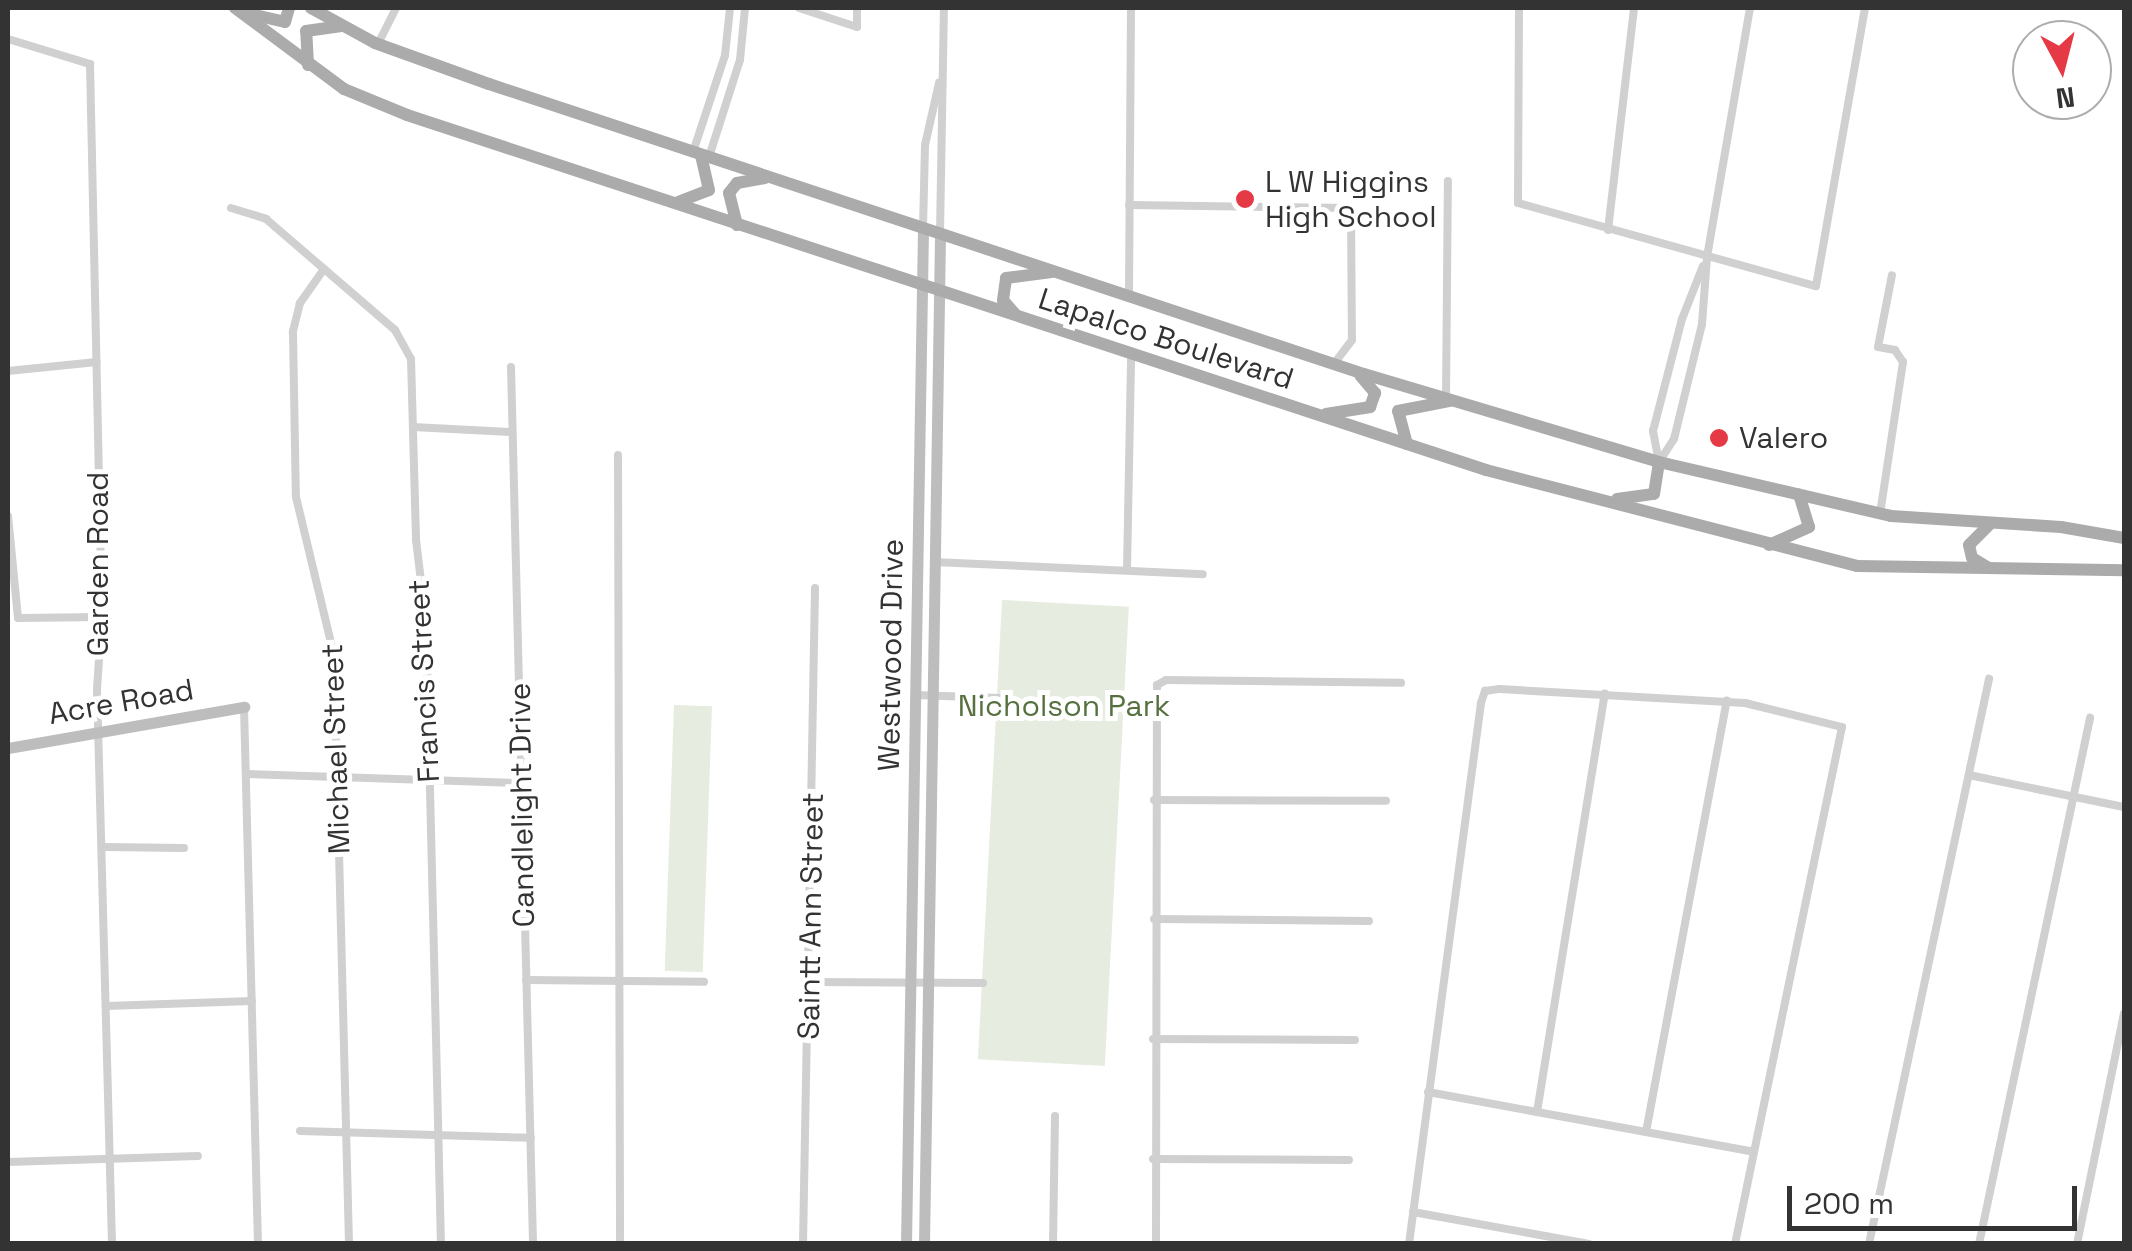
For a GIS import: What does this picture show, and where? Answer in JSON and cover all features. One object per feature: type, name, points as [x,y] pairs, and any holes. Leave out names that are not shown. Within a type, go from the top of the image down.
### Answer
[{"type":"main road","points":[[237,9],[285,22],[289,8]]},
{"type":"main road","name":"Lapalco Boulevard","points":[[311,8],[378,44],[701,155],[1334,364],[1659,462],[1880,514],[2124,538]]},
{"type":"main road","name":"Lapalco Boulevard","points":[[237,9],[308,65],[407,115],[921,286],[1551,488],[1857,566],[2120,568]]},
{"type":"main road","points":[[308,65],[306,31],[343,26]]},
{"type":"main road","points":[[671,202],[693,201],[709,190],[701,155]]},
{"type":"main road","points":[[737,225],[729,193],[737,183],[768,177]]},
{"type":"main road","points":[[1016,316],[1003,300],[1006,278],[1060,272]]},
{"type":"main road","points":[[1319,415],[1370,407],[1375,393],[1355,370]]},
{"type":"main road","points":[[1407,444],[1398,410],[1451,399]]},
{"type":"main road","points":[[1551,488],[1640,501],[1657,490],[1659,462]]},
{"type":"main road","points":[[1767,546],[1809,527],[1799,494]]},
{"type":"main road","points":[[1990,523],[1969,545],[1972,558],[1991,569]]},
{"type":"street","points":[[378,44],[396,8]]},
{"type":"street","points":[[701,155],[725,55],[730,8]]},
{"type":"street","points":[[701,155],[740,60],[745,8]]},
{"type":"street","points":[[800,8],[857,26],[858,8]]},
{"type":"street","name":"Westwood Drive","points":[[924,1244],[944,8]]},
{"type":"street","points":[[1129,294],[1131,8]]},
{"type":"street","points":[[1518,8],[1518,203],[1816,286],[1866,8]]},
{"type":"street","points":[[1608,230],[1634,8]]},
{"type":"street","points":[[1659,462],[1674,439],[1702,324],[1707,257],[1750,8]]},
{"type":"street","name":"Garden Road","points":[[8,39],[90,64],[112,1244]]},
{"type":"street","name":"Westwood Drive","points":[[906,1244],[925,144],[943,69]]},
{"type":"street","points":[[1448,181],[1451,399]]},
{"type":"street","points":[[1129,205],[1351,208],[1352,340],[1334,364]]},
{"type":"street","name":"Francis Street","points":[[231,208],[266,219],[403,339],[410,359],[430,781],[441,1244]]},
{"type":"street","points":[[1659,462],[1654,432],[1682,319],[1707,257]]},
{"type":"street","name":"Michael Street","points":[[324,269],[295,317],[295,460],[303,547],[332,629],[349,1244]]},
{"type":"street","points":[[1880,514],[1903,362],[1895,350],[1878,347],[1892,275]]},
{"type":"street","points":[[1126,570],[1131,353]]},
{"type":"street","points":[[8,371],[96,362]]},
{"type":"street","name":"Candlelight Drive","points":[[511,367],[533,1244]]},
{"type":"street","points":[[413,427],[512,432]]},
{"type":"street","points":[[618,455],[620,1244]]},
{"type":"street","points":[[8,516],[18,618],[102,617]]},
{"type":"street","points":[[934,562],[1204,574]]},
{"type":"street","name":"Saintt Ann Street","points":[[803,1244],[815,588]]},
{"type":"street","points":[[1869,1244],[1989,678]]},
{"type":"street","points":[[1156,1244],[1152,1159],[1157,686],[1401,683]]},
{"type":"street","points":[[1408,1244],[1485,691],[1728,701],[1842,728],[1734,1244]]},
{"type":"street","points":[[1537,1112],[1605,693]]},
{"type":"street","points":[[916,696],[999,698]]},
{"type":"street","points":[[1646,1132],[1728,701]]},
{"type":"street","points":[[244,708],[258,1244]]},
{"type":"street","name":"Acre Road","points":[[8,748],[244,708]]},
{"type":"street","points":[[1979,1244],[2090,718]]},
{"type":"street","points":[[246,774],[522,784]]},
{"type":"street","points":[[1969,775],[2124,807]]},
{"type":"street","points":[[1154,800],[1386,801]]},
{"type":"street","points":[[103,847],[184,848]]},
{"type":"street","points":[[1154,919],[1369,921]]},
{"type":"street","points":[[526,980],[704,982]]},
{"type":"street","points":[[810,982],[983,983]]},
{"type":"street","points":[[106,1006],[252,1001]]},
{"type":"street","points":[[2077,1244],[2124,1014]]},
{"type":"street","points":[[1153,1038],[1355,1040]]},
{"type":"street","points":[[1428,1092],[1754,1152]]},
{"type":"street","points":[[1053,1244],[1054,1116]]},
{"type":"street","points":[[300,1130],[530,1138]]},
{"type":"street","points":[[8,1162],[198,1156]]},
{"type":"street","points":[[1152,1159],[1349,1160]]},
{"type":"street","points":[[1413,1212],[1589,1244]]},
{"type":"green space","name":"Nicholson Park","points":[[1002,600],[1129,607],[1105,1066],[978,1059]]},
{"type":"green space","points":[[674,705],[712,706],[703,972],[665,971]]},
{"type":"place","name":"L W Higgins High School","points":[[1245,199]]},
{"type":"place","name":"Valero","points":[[1719,438]]}]
